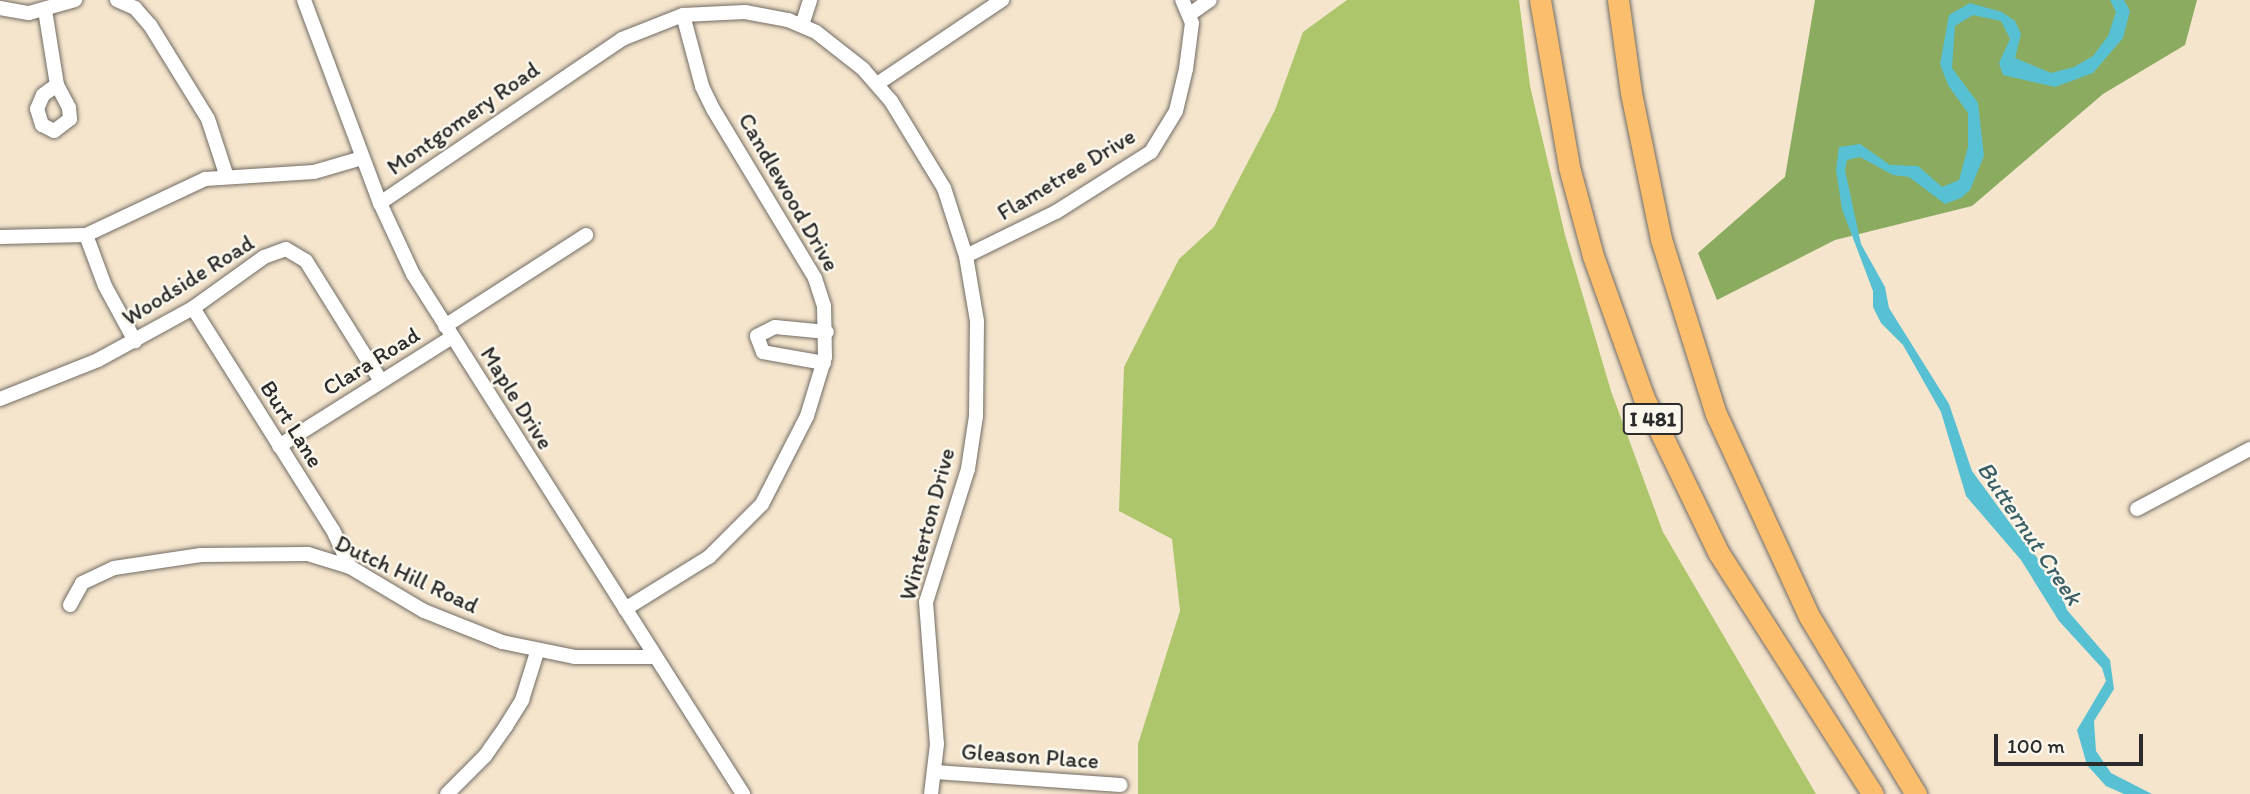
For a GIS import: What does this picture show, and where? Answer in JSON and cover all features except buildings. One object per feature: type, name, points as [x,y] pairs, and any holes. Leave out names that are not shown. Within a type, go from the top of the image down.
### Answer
[{"type":"highway","name":"I 481","points":[[1541,0],[1569,167],[1592,256],[1643,396],[1718,552],[1872,794]]},
{"type":"highway","name":"I 481","points":[[1618,0],[1633,106],[1661,239],[1716,414],[1814,627],[1916,794]]},
{"type":"street","points":[[0,8],[11,12],[45,10],[75,0]]},
{"type":"street","points":[[117,0],[135,8],[150,25],[208,118],[226,174]]},
{"type":"street","name":"Maple Drive","points":[[303,0],[380,203],[413,274],[743,794]]},
{"type":"street","points":[[802,25],[810,0]]},
{"type":"street","points":[[877,84],[1002,0]]},
{"type":"street","points":[[1182,0],[1190,14],[1210,0]]},
{"type":"street","points":[[45,10],[57,85]]},
{"type":"street","name":"Winterton Drive","points":[[573,69],[622,39],[683,15],[745,12],[802,25],[842,50],[877,84],[921,145],[944,188],[966,256],[977,321],[976,416],[968,469],[926,601],[936,772],[931,794]]},
{"type":"street","name":"Flametree Drive","points":[[966,256],[1056,212],[1150,152],[1176,111],[1190,14]]},
{"type":"street","name":"Candlewood Drive","points":[[625,609],[709,557],[762,504],[796,440],[824,363],[827,332],[816,278],[713,110],[702,86],[683,15]]},
{"type":"street","name":"Montgomery Road","points":[[380,203],[573,69]]},
{"type":"street","points":[[0,237],[86,235],[116,225],[185,186],[226,174],[314,172],[362,158]]},
{"type":"street","points":[[86,235],[105,286],[135,341]]},
{"type":"street","name":"Clara Road","points":[[279,446],[381,381],[586,235]]},
{"type":"street","name":"Woodside Road","points":[[0,399],[135,341],[192,308],[264,257],[281,249],[297,252],[381,381]]},
{"type":"street","name":"Burt Lane","points":[[192,308],[332,530],[350,567]]},
{"type":"street","points":[[824,363],[763,352],[757,336],[775,327],[827,332]]},
{"type":"street","points":[[2137,509],[2250,449]]},
{"type":"street","name":"Dutch Hill Road","points":[[70,605],[75,590],[101,571],[150,561],[266,552],[308,554],[350,567],[424,611],[537,652],[575,657],[656,657]]},
{"type":"street","points":[[447,794],[485,756],[506,726],[522,700],[537,652]]},
{"type":"street","name":"Gleason Place","points":[[936,772],[1121,785]]},
{"type":"green space","points":[[1347,0],[1519,0],[1530,86],[1565,235],[1611,391],[1663,532],[1816,794],[1138,794],[1138,744],[1180,611],[1172,539],[1119,511],[1124,367],[1179,259],[1214,227],[1275,110],[1303,32]]},
{"type":"green space","points":[[1815,0],[2197,0],[2185,45],[2103,94],[1972,206],[1835,240],[1717,300],[1698,253],[1785,177]]},
{"type":"water","points":[[2110,0],[2124,0],[2130,11],[2123,38],[2093,73],[2055,87],[2003,75],[1999,63],[2010,39],[2001,21],[1973,15],[1955,26],[1952,68],[1978,103],[1984,156],[1970,190],[1961,198],[1945,204],[1909,177],[1893,175],[1860,157],[1847,160],[1845,170],[1861,244],[1885,287],[1889,308],[1949,404],[1972,471],[2043,565],[2050,565],[2067,610],[2110,660],[2114,689],[2094,721],[2096,751],[2111,773],[2152,794],[2124,794],[2106,786],[2087,765],[2077,730],[2106,681],[2102,668],[2059,621],[2021,560],[1966,496],[1941,412],[1903,345],[1881,323],[1873,307],[1873,291],[1842,209],[1836,170],[1839,147],[1860,144],[1890,165],[1918,166],[1942,187],[1959,180],[1968,147],[1968,113],[1948,85],[1940,64],[1949,15],[1970,3],[2002,12],[2015,21],[2021,34],[2015,58],[2051,73],[2074,67],[2093,56],[2108,36],[2116,12]]},
{"type":"water label","name":"Butternut Creek","points":[[2030,533]]}]
